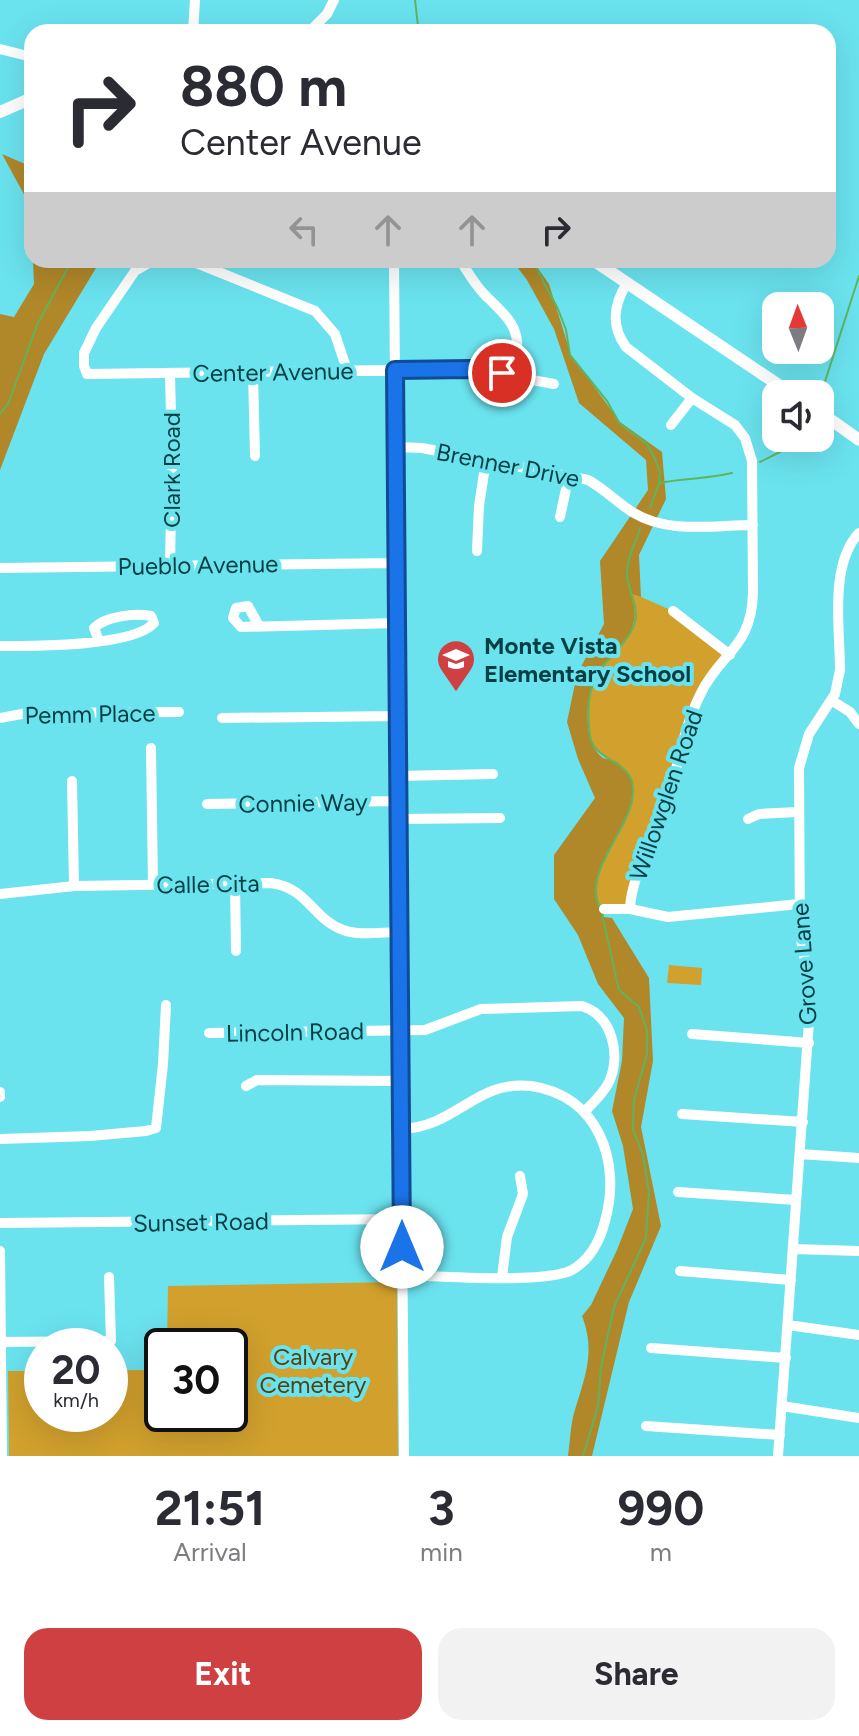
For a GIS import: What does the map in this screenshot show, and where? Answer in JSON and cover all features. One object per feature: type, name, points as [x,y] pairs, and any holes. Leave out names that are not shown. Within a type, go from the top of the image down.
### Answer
[{"type":"main road","points":[[0,112],[24,102]]},
{"type":"main road","points":[[605,268],[771,380]]},
{"type":"main road","points":[[834,422],[859,440]]},
{"type":"street","points":[[194,24],[195,0]]},
{"type":"street","points":[[317,24],[334,0]]},
{"type":"street","points":[[0,49],[24,55]]},
{"type":"street","name":"Center Avenue","points":[[140,268],[96,328],[84,353],[87,374],[471,369],[554,384]]},
{"type":"street","points":[[209,268],[315,311],[335,334],[347,370]]},
{"type":"street","points":[[394,268],[404,1456]]},
{"type":"street","points":[[466,268],[484,294],[515,327],[519,345],[513,375]]},
{"type":"street","name":"Willowglen Road","points":[[627,283],[616,306],[619,336],[634,354],[692,398],[729,420],[745,438],[752,461],[753,525],[751,614],[739,645],[706,683],[692,714],[664,812],[637,879],[630,909]]},
{"type":"street","points":[[253,372],[255,456]]},
{"type":"street","name":"Clark Road","points":[[170,374],[170,565]]},
{"type":"street","points":[[671,425],[692,398]]},
{"type":"street","name":"Brenner Drive","points":[[396,447],[422,448],[569,475],[597,485],[635,514],[653,522],[675,526],[753,525]]},
{"type":"street","points":[[477,551],[479,506],[486,460]]},
{"type":"street","points":[[560,517],[569,475]]},
{"type":"street","name":"Grove Lane","points":[[778,1456],[809,1043],[810,994],[801,947],[799,904],[799,768],[805,744],[814,724],[831,700],[840,670],[840,573],[846,551],[859,533]]},
{"type":"street","name":"Pueblo Avenue","points":[[0,568],[397,563]]},
{"type":"street","points":[[673,611],[730,655]]},
{"type":"street","points":[[0,646],[71,645],[99,641],[149,629],[154,623],[151,616],[139,614],[100,622],[94,628],[99,641]]},
{"type":"street","points":[[259,626],[397,623]]},
{"type":"street","points":[[831,700],[850,712],[859,724]]},
{"type":"street","name":"Pemm Place","points":[[0,718],[27,713],[179,712]]},
{"type":"street","points":[[222,718],[397,716]]},
{"type":"street","points":[[151,748],[153,885]]},
{"type":"street","points":[[398,776],[493,774]]},
{"type":"street","points":[[72,781],[74,886]]},
{"type":"street","name":"Connie Way","points":[[207,804],[399,801]]},
{"type":"street","points":[[748,819],[759,814],[798,812]]},
{"type":"street","points":[[399,819],[500,818]]},
{"type":"street","points":[[235,883],[236,951]]},
{"type":"street","name":"Calle Cita","points":[[0,894],[74,886],[271,883],[286,886],[303,895],[332,924],[347,931],[400,932]]},
{"type":"street","points":[[604,909],[630,909],[668,917],[799,904]]},
{"type":"street","points":[[0,1139],[90,1136],[156,1128],[166,1005]]},
{"type":"street","name":"Lincoln Road","points":[[209,1033],[401,1031],[434,1028],[473,1011],[497,1006],[579,1005],[599,1015],[606,1025],[613,1041],[615,1058],[605,1089],[584,1112]]},
{"type":"street","points":[[692,1034],[809,1043]]},
{"type":"street","points":[[246,1086],[257,1080],[401,1081]]},
{"type":"street","points":[[401,1129],[431,1125],[482,1094],[506,1087],[542,1088],[566,1098],[584,1112],[604,1142],[611,1175],[606,1218],[596,1246],[585,1260],[562,1274],[546,1277],[403,1275]]},
{"type":"street","points":[[682,1114],[803,1122]]},
{"type":"street","points":[[800,1154],[859,1158]]},
{"type":"street","points":[[502,1277],[507,1237],[523,1194],[520,1176]]},
{"type":"street","points":[[678,1192],[796,1200]]},
{"type":"street","name":"Sunset Road","points":[[0,1223],[402,1219]]},
{"type":"street","points":[[793,1249],[859,1251]]},
{"type":"street","points":[[0,1251],[1,1454]]},
{"type":"street","points":[[680,1271],[791,1280]]},
{"type":"street","points":[[1,1342],[111,1341],[109,1277]]},
{"type":"street","points":[[788,1325],[859,1335]]},
{"type":"street","points":[[651,1348],[786,1358]]},
{"type":"street","points":[[782,1406],[859,1418]]},
{"type":"street","points":[[646,1426],[780,1435]]},
{"type":"green space","points":[[630,592],[673,611],[730,655],[706,683],[630,909],[604,909],[604,917],[596,900],[597,879],[629,812],[615,761],[604,756],[590,736],[589,698],[597,675],[635,625]]},
{"type":"green space","points":[[669,965],[702,968],[701,985],[667,983]]},
{"type":"green space","name":"Calvary Cemetery","points":[[397,1282],[398,1456],[9,1456],[8,1371],[24,1371],[24,1432],[128,1432],[128,1370],[144,1370],[144,1432],[248,1432],[248,1328],[167,1328],[168,1286]]},
{"type":"shaded area","points":[[2,154],[24,164],[24,194]]},
{"type":"shaded area","points":[[33,268],[96,268],[44,354],[0,470],[0,314],[14,317],[34,284]]},
{"type":"shaded area","points":[[518,268],[538,268],[549,284],[571,355],[620,422],[662,452],[666,499],[639,555],[641,597],[630,593],[634,610],[629,635],[604,663],[591,688],[588,705],[592,744],[603,758],[622,766],[633,787],[630,808],[601,868],[597,883],[598,899],[604,917],[612,918],[649,978],[653,1061],[641,1127],[661,1226],[629,1302],[592,1456],[568,1456],[572,1422],[588,1355],[582,1316],[591,1305],[633,1209],[623,1146],[612,1111],[622,1061],[624,1018],[598,984],[578,935],[554,899],[554,855],[595,798],[578,759],[567,722],[577,674],[604,624],[600,561],[648,490],[646,460],[579,403],[554,329]]},
{"type":"waterway","points":[[415,0],[418,24]]},
{"type":"waterway","points":[[0,414],[8,404],[37,325],[68,268]]},
{"type":"waterway","points":[[536,268],[558,309],[566,330],[570,355],[607,401],[620,424],[647,444],[655,459],[660,472],[659,483],[650,508]]},
{"type":"waterway","points":[[825,380],[859,276]]},
{"type":"waterway","points":[[760,462],[780,452]]},
{"type":"waterway","points":[[659,483],[732,473]]},
{"type":"waterway","points":[[600,908],[596,894],[597,879],[626,818],[633,789],[627,772],[593,745],[589,728],[589,702],[599,671],[634,625],[636,610],[627,569],[640,528]]},
{"type":"waterway","points":[[583,1456],[598,1406],[601,1367],[614,1307],[646,1238],[649,1192],[643,1155],[633,1129],[634,1100],[647,1054],[647,1030],[639,1007],[619,990],[602,914]]},
{"type":"place","name":"Monte Vista Elementary School","points":[[456,693]]},
{"type":"route","points":[[402,1247],[395,370],[471,369],[502,373]]}]
